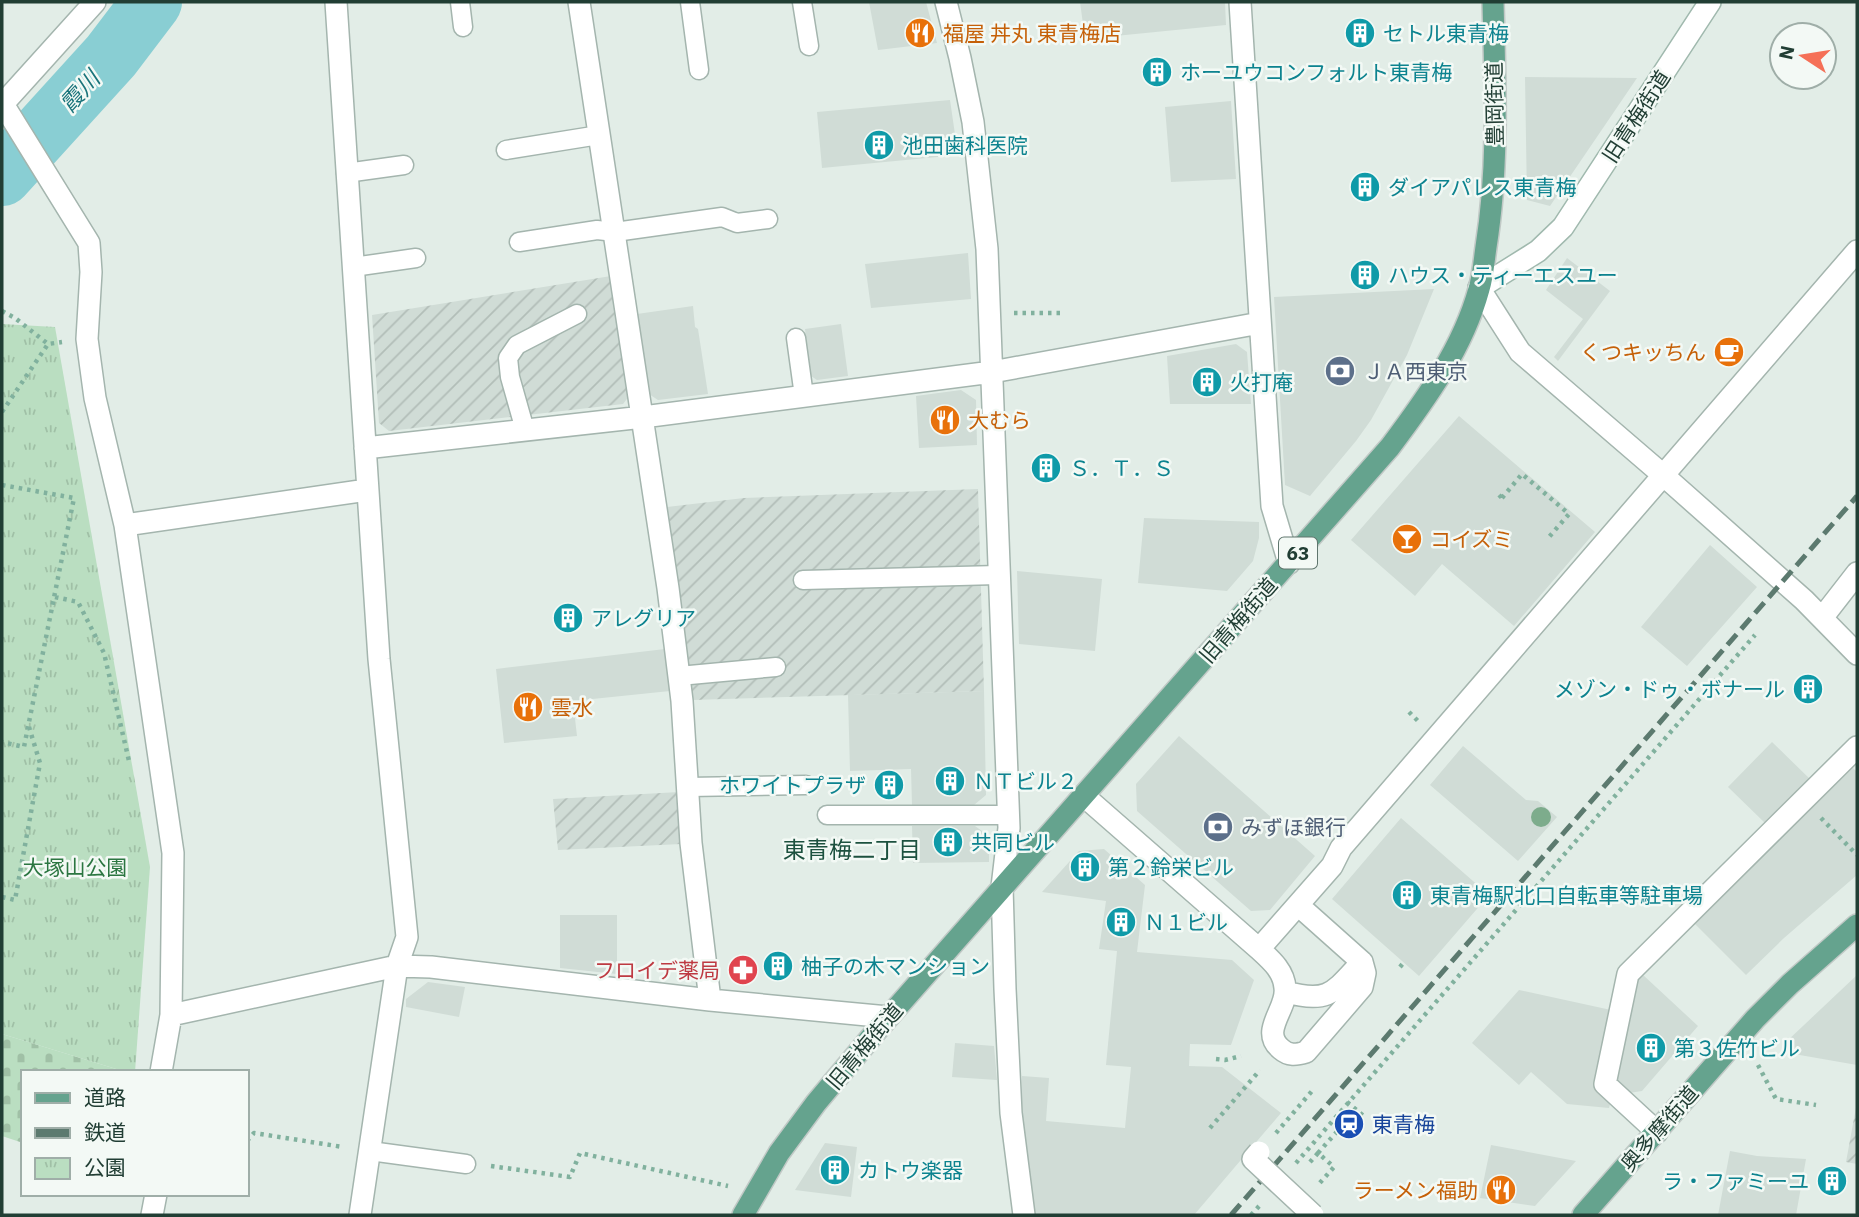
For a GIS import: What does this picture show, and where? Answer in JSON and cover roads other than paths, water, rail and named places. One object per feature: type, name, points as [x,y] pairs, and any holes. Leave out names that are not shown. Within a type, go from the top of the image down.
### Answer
[{"type":"main road","name":"豊岡街道","points":[[1479,288],[1495,169],[1493,2]]},
{"type":"main road","name":"旧青梅街道","points":[[743,1215],[779,1153],[816,1103],[888,1017],[1390,447],[1450,358],[1479,288]]},
{"type":"main road","name":"奥多摩街道","points":[[1583,1215],[1755,1019],[1857,925]]},
{"type":"street","points":[[95,2],[5,108],[89,243],[91,272],[87,339],[94,398],[125,525],[173,853],[171,1015],[161,1070]]},
{"type":"street","points":[[335,2],[379,659],[407,937],[397,966],[360,1215]]},
{"type":"street","points":[[579,2],[668,588],[679,676],[691,843],[710,1000]]},
{"type":"street","points":[[946,2],[973,122],[985,225],[1009,828],[1002,887],[1011,1113],[1024,1215]]},
{"type":"street","points":[[1240,2],[1272,506],[1289,563]]},
{"type":"street","name":"旧青梅街道","points":[[1479,288],[1538,251],[1563,227],[1710,2]]},
{"type":"street","points":[[1259,948],[1332,866],[1341,848],[1857,251]]},
{"type":"street","points":[[1479,288],[1520,352],[1663,475],[1822,618],[1857,654]]},
{"type":"street","points":[[365,448],[643,417],[992,372],[1260,323]]},
{"type":"street","points":[[125,525],[367,490]]},
{"type":"street","points":[[1822,618],[1857,573]]},
{"type":"street","points":[[1657,1132],[1605,1084],[1628,974],[1857,747]]},
{"type":"street","points":[[1084,796],[1259,948],[1283,974],[1286,992],[1272,1028],[1274,1042],[1283,1051],[1294,1055],[1306,1052],[1362,987],[1364,973],[1362,962],[1298,905]]},
{"type":"street","points":[[1286,992],[1307,998],[1324,997],[1362,962]]},
{"type":"street","points":[[171,1015],[397,966],[431,967],[710,1000],[888,1017]]},
{"type":"street","points":[[1259,1152],[1253,1159],[1307,1210]]},
{"type":"street","points":[[152,1215],[156,1196]]},
{"type":"lane","points":[[460,2],[463,27]]},
{"type":"lane","points":[[690,2],[699,70]]},
{"type":"lane","points":[[802,2],[809,47]]},
{"type":"lane","points":[[506,149],[599,135]]},
{"type":"lane","points":[[346,173],[404,165]]},
{"type":"lane","points":[[519,242],[597,230],[615,232],[722,217],[737,223],[768,219]]},
{"type":"lane","points":[[353,267],[415,258]]},
{"type":"lane","points":[[525,430],[510,377],[508,358],[517,345],[577,314]]},
{"type":"lane","points":[[796,338],[804,396]]},
{"type":"lane","points":[[803,580],[999,575]]},
{"type":"lane","points":[[679,676],[776,667]]},
{"type":"lane","points":[[688,787],[806,785]]},
{"type":"lane","points":[[827,815],[1008,815]]},
{"type":"lane","points":[[370,1151],[466,1164]]},
{"type":"waterway","name":"霞川","points":[[2,176],[111,56],[152,2]]},
{"type":"railway","points":[[1231,1215],[1857,496]]},
{"type":"place","name":"福屋 丼丸 東青梅店","points":[[920,33]]},
{"type":"place","name":"セトル東青梅","points":[[1360,33]]},
{"type":"place","name":"ホーユウコンフォルト東青梅","points":[[1157,72]]},
{"type":"place","name":"池田歯科医院","points":[[879,145]]},
{"type":"place","name":"ダイアパレス東青梅","points":[[1365,187]]},
{"type":"place","name":"ハウス・ティーエスユー","points":[[1365,275]]},
{"type":"place","name":"くつキッちん","points":[[1729,352]]},
{"type":"place","name":"ＪＡ西東京","points":[[1340,371]]},
{"type":"place","name":"火打庵","points":[[1207,382]]},
{"type":"place","name":"大むら","points":[[945,420]]},
{"type":"place","name":"Ｓ．Ｔ．Ｓ","points":[[1046,468]]},
{"type":"place","name":"コイズミ","points":[[1407,539]]},
{"type":"place","name":"アレグリア","points":[[568,618]]},
{"type":"place","name":"メゾン・ドゥ・ボナール","points":[[1808,689]]},
{"type":"place","name":"雲水","points":[[528,707]]},
{"type":"place","name":"ＮＴビル２","points":[[950,781]]},
{"type":"place","name":"ホワイトプラザ","points":[[889,785]]},
{"type":"place","name":"みずほ銀行","points":[[1218,827]]},
{"type":"place","name":"共同ビル","points":[[948,842]]},
{"type":"place","name":"第２鈴栄ビル","points":[[1085,867]]},
{"type":"place","name":"東青梅駅北口自転車等駐車場","points":[[1407,895]]},
{"type":"place","name":"Ｎ１ビル","points":[[1121,922]]},
{"type":"place","name":"柚子の木マンション","points":[[778,966]]},
{"type":"place","name":"フロイデ薬局","points":[[743,970]]},
{"type":"place","name":"第３佐竹ビル","points":[[1651,1048]]},
{"type":"place","name":"東青梅","points":[[1349,1124]]},
{"type":"place","name":"カトウ楽器","points":[[835,1170]]},
{"type":"place","name":"ラ・ファミーユ","points":[[1832,1181]]},
{"type":"place","name":"ラーメン福助","points":[[1501,1190]]},
{"type":"district","name":"東青梅二丁目","points":[[852,849]]},
{"type":"park label","name":"大塚山公園","points":[[75,867]]}]
